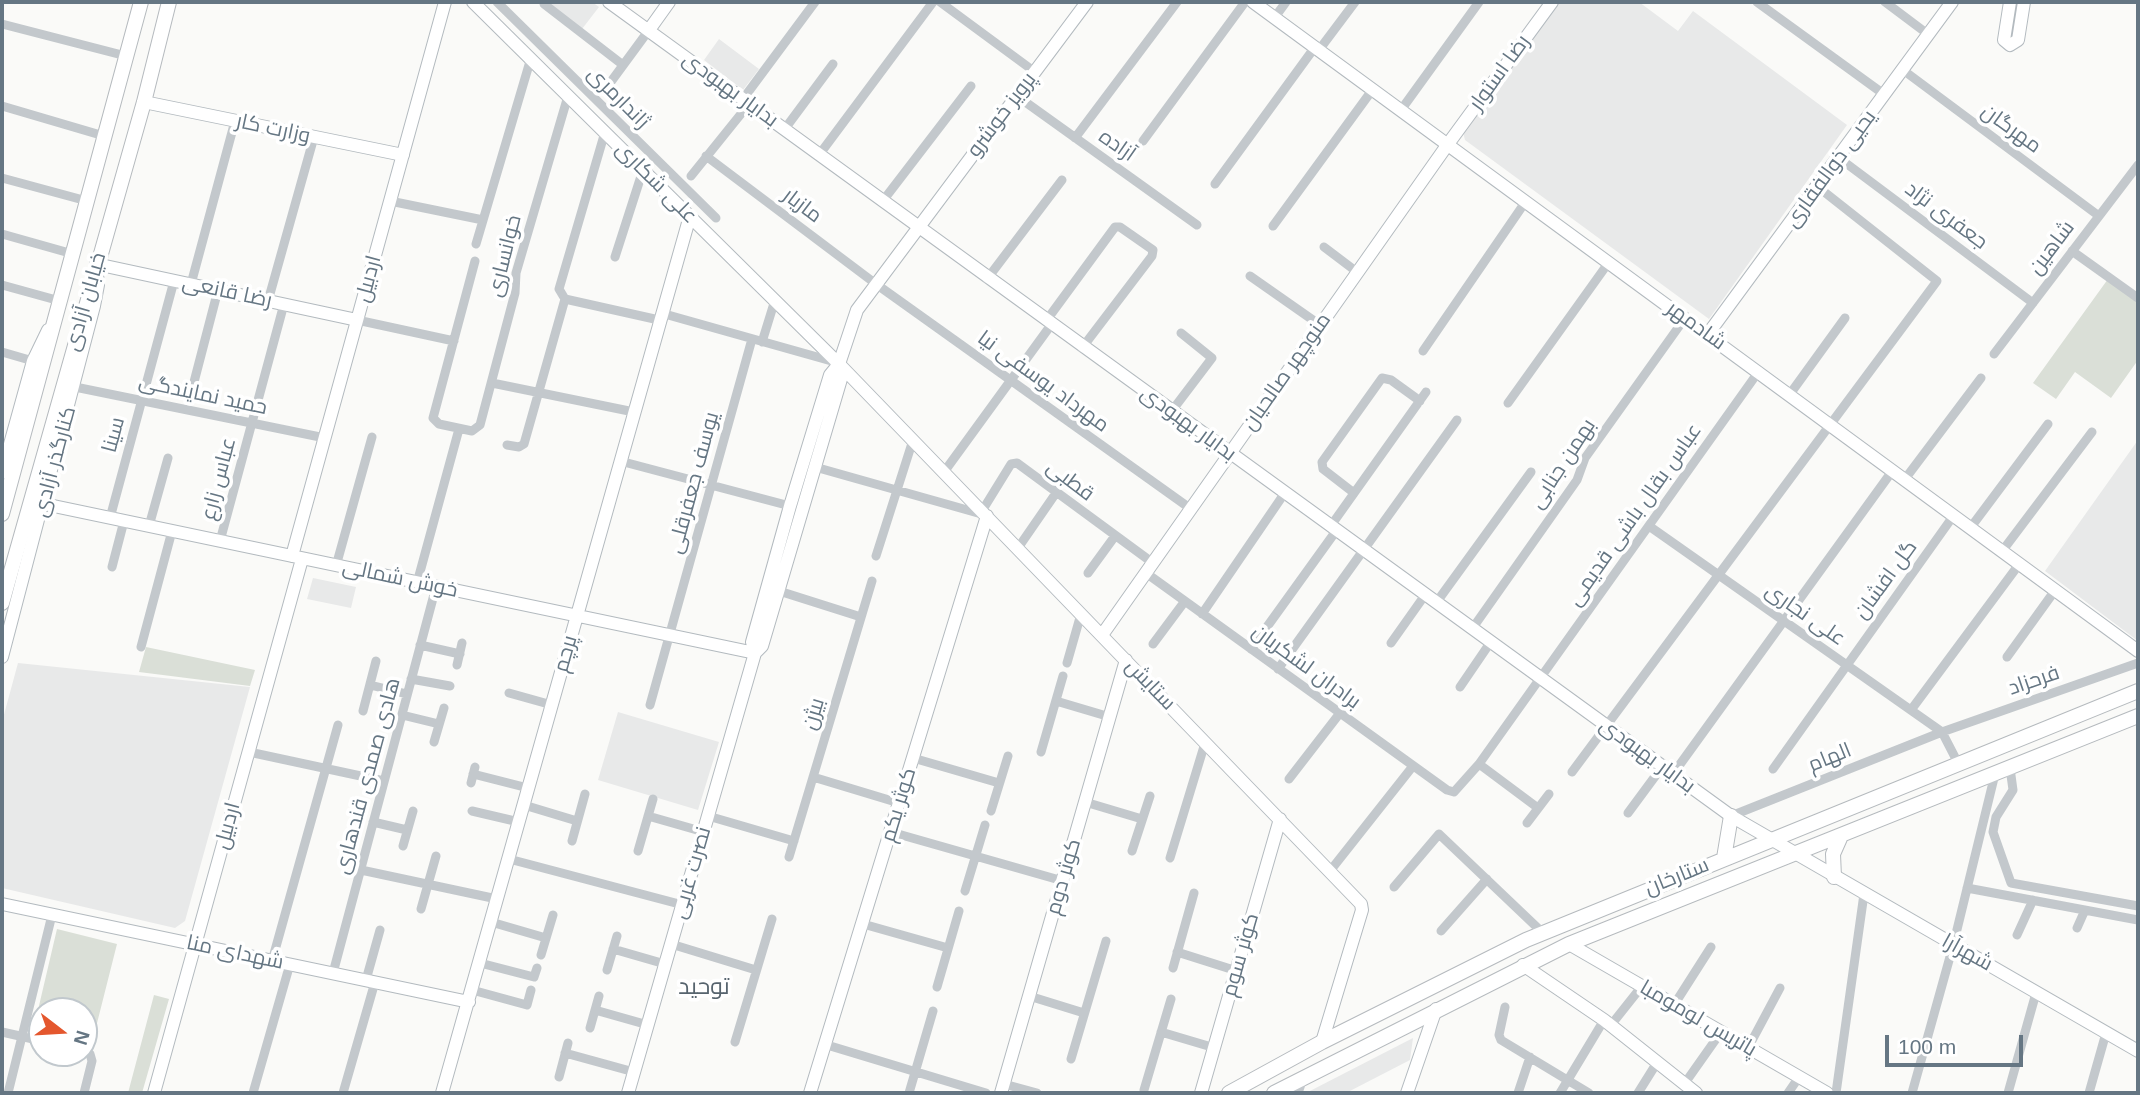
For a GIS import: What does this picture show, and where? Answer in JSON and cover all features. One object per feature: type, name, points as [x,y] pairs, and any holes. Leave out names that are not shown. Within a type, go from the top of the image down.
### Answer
[{"type":"main road","name":"خیابان آزادی","points":[[2,514],[141,2]]},
{"type":"main road","name":"خیابان آزادی","points":[[2,603],[144,102],[169,2]]},
{"type":"main road","name":"ستارخان","points":[[1229,1093],[1322,1042],[1543,933],[2138,691]]},
{"type":"main road","name":"ستارخان","points":[[1274,1093],[1569,944],[2138,716]]},
{"type":"main road","points":[[1724,858],[1731,816]]},
{"type":"main road","points":[[1834,877],[1833,854],[1841,836]]},
{"type":"street","name":"اردبیل","points":[[154,1093],[249,752],[325,438],[445,2]]},
{"type":"street","name":"علی شکاری","points":[[473,2],[839,364]]},
{"type":"street","name":"ژاندارمری","points":[[497,2],[716,218]]},
{"type":"street","points":[[610,83],[669,2]]},
{"type":"street","points":[[691,176],[815,2]]},
{"type":"street","points":[[819,155],[933,2]]},
{"type":"street","points":[[940,2],[1035,72]]},
{"type":"street","name":"پرویز خوشرو","points":[[918,229],[1087,2]]},
{"type":"street","points":[[1075,138],[1178,2]]},
{"type":"street","points":[[1143,141],[1245,2]]},
{"type":"street","name":"شادمهر","points":[[1254,2],[2138,651]]},
{"type":"street","points":[[1275,17],[1286,2]]},
{"type":"street","points":[[1215,184],[1355,2]]},
{"type":"street","points":[[1401,110],[1479,2]]},
{"type":"street","name":"رضا استوار","points":[[1447,144],[1552,2]]},
{"type":"street","points":[[1756,2],[1885,94]]},
{"type":"street","points":[[1885,2],[1928,35]]},
{"type":"street","name":"یحیی ذوالفقاری","points":[[1708,334],[1952,2]]},
{"type":"street","points":[[2010,2],[2004,40],[2011,45],[2018,40],[2024,2]]},
{"type":"street","name":"بدایار بهبودی","points":[[612,3],[918,229],[1490,643],[1731,816],[1795,855]]},
{"type":"street","points":[[544,4],[623,65]]},
{"type":"street","points":[[2,24],[126,56]]},
{"type":"street","points":[[476,244],[531,58]]},
{"type":"street","points":[[784,130],[833,64]]},
{"type":"street","name":"مهرگان","points":[[1903,71],[2099,216]]},
{"type":"street","points":[[882,202],[971,86]]},
{"type":"street","points":[[1273,226],[1373,89]]},
{"type":"street","name":"خوانساری","points":[[459,429],[476,431],[480,425],[515,293],[516,273],[568,96]]},
{"type":"street","name":"آزاده","points":[[1017,96],[1197,225]]},
{"type":"street","name":"وزارت کار","points":[[144,102],[403,155]]},
{"type":"street","points":[[2,106],[104,136]]},
{"type":"street","points":[[191,284],[235,121]]},
{"type":"street","points":[[507,445],[519,447],[524,444],[565,299],[559,289],[605,132]]},
{"type":"street","points":[[268,301],[314,137]]},
{"type":"street","name":"منوچهر صالحیان","points":[[1102,635],[1447,144]]},
{"type":"street","name":"مازیار","points":[[706,156],[876,284]]},
{"type":"street","name":"جعفری نژاد","points":[[1839,158],[2033,303]]},
{"type":"street","name":"شاهین","points":[[1994,354],[2138,165]]},
{"type":"street","points":[[615,257],[643,170]]},
{"type":"street","points":[[2,178],[87,201]]},
{"type":"street","points":[[987,279],[1062,180]]},
{"type":"street","points":[[1572,772],[1938,279],[1818,187]]},
{"type":"street","points":[[390,201],[483,220]]},
{"type":"street","points":[[1423,351],[1526,201]]},
{"type":"street","name":"پرچم","points":[[442,1093],[690,216]]},
{"type":"street","points":[[944,471],[1010,381],[1115,227],[1120,226],[1153,253],[1082,348]]},
{"type":"street","name":"نصرت غربی","points":[[755,653],[752,642],[830,375],[839,364],[858,310],[918,229]]},
{"type":"street","points":[[2,234],[73,254]]},
{"type":"street","points":[[1324,247],[1357,272]]},
{"type":"street","points":[[2072,251],[2138,299]]},
{"type":"street","points":[[417,583],[459,429],[436,423],[433,416],[475,261]]},
{"type":"street","points":[[1508,403],[1609,262]]},
{"type":"street","name":"رضا قانعی","points":[[96,264],[357,320]]},
{"type":"street","name":"کنارگذر آزادی","points":[[2,657],[75,387],[97,291],[96,264]]},
{"type":"street","points":[[1250,276],[1320,325]]},
{"type":"street","name":"سینا","points":[[110,518],[174,281]]},
{"type":"street","name":"مهرداد یوسفی نیا","points":[[876,284],[1191,509]]},
{"type":"street","points":[[2,285],[59,306],[33,361],[2,473]]},
{"type":"street","points":[[194,382],[218,290]]},
{"type":"street","points":[[565,299],[660,317],[839,364]]},
{"type":"street","points":[[762,342],[775,300]]},
{"type":"street","name":"عباس زارع","points":[[220,541],[284,304]]},
{"type":"street","name":"بهمن جنابی","points":[[1472,629],[1577,480],[1585,458],[1685,318]]},
{"type":"street","points":[[1790,394],[1845,318]]},
{"type":"street","points":[[357,320],[454,341]]},
{"type":"street","points":[[1171,412],[1212,358],[1181,333]]},
{"type":"street","name":"یوسف جعفرقلی","points":[[650,705],[752,339]]},
{"type":"street","points":[[2,352],[33,361]]},
{"type":"street","name":"نصرت غربی","points":[[628,1093],[755,653],[762,646],[841,379],[839,364]]},
{"type":"street","name":"ستایش","points":[[839,364],[1361,904],[1362,909],[1322,1042]]},
{"type":"street","name":"عباس بقال باشی قدیمی","points":[[1447,790],[1457,791],[1479,764],[1759,372]]},
{"type":"street","points":[[1354,493],[1323,469],[1322,463],[1382,378],[1391,380],[1420,401]]},
{"type":"street","points":[[1905,479],[1981,378]]},
{"type":"street","points":[[492,383],[634,412]]},
{"type":"street","name":"حمید نمایندگی","points":[[75,387],[325,438]]},
{"type":"street","points":[[1251,649],[1333,529],[1354,493],[1426,392]]},
{"type":"street","points":[[1278,669],[1457,420]]},
{"type":"street","points":[[1971,527],[2048,424]]},
{"type":"street","points":[[2003,550],[2092,432]]},
{"type":"street","points":[[336,566],[372,437]]},
{"type":"street","points":[[876,556],[913,440]]},
{"type":"street","points":[[149,526],[168,458]]},
{"type":"street","points":[[620,461],[790,506]]},
{"type":"street","name":"قطبی","points":[[984,513],[1014,462],[1115,536],[1149,568]]},
{"type":"street","points":[[815,467],[984,513]]},
{"type":"street","points":[[1628,813],[1667,770],[1784,621],[1893,470]]},
{"type":"street","points":[[1391,643],[1431,599],[1531,472]]},
{"type":"street","points":[[1018,548],[1056,494]]},
{"type":"street","points":[[1202,614],[1284,494]]},
{"type":"street","name":"خوش شمالی","points":[[44,504],[755,653]]},
{"type":"street","name":"کوثر یکم","points":[[813,1090],[984,513]]},
{"type":"street","name":"گل افشان","points":[[1773,769],[1954,515]]},
{"type":"street","points":[[112,566],[124,521]]},
{"type":"street","name":"علی نجاری","points":[[1649,526],[1942,732]]},
{"type":"street","points":[[141,647],[172,531]]},
{"type":"street","points":[[1088,573],[1115,536]]},
{"type":"street","points":[[1911,710],[2020,563]]},
{"type":"street","name":"برادران لشکریان","points":[[1149,568],[1202,614],[1447,790]]},
{"type":"street","name":"بیژن","points":[[789,857],[872,581]]},
{"type":"street","name":"هادی صمدی قندهاری","points":[[333,974],[436,587]]},
{"type":"street","points":[[2007,657],[2056,589]]},
{"type":"street","points":[[779,591],[861,617]]},
{"type":"street","points":[[1153,644],[1185,601]]},
{"type":"street","points":[[1067,663],[1081,614]]},
{"type":"street","points":[[457,665],[462,643]]},
{"type":"street","points":[[1460,687],[1490,643]]},
{"type":"street","points":[[420,645],[460,654]]},
{"type":"street","name":"کوثر دوم","points":[[1003,1088],[1126,660]]},
{"type":"street","points":[[363,711],[376,661]]},
{"type":"street","name":"فرحزاد","points":[[1942,732],[2138,663]]},
{"type":"street","points":[[1041,752],[1063,676]]},
{"type":"street","points":[[411,679],[450,687]]},
{"type":"street","points":[[370,685],[407,694]]},
{"type":"street","points":[[509,693],[552,705]]},
{"type":"street","points":[[1056,701],[1110,717]]},
{"type":"street","points":[[434,742],[444,708]]},
{"type":"street","points":[[1289,779],[1340,713]]},
{"type":"street","points":[[402,715],[439,724]]},
{"type":"street","points":[[272,961],[338,724]]},
{"type":"street","points":[[1942,732],[1959,765]]},
{"type":"street","name":"الهام","points":[[1731,816],[1942,732]]},
{"type":"street","points":[[1170,858],[1205,743]]},
{"type":"street","points":[[249,752],[384,781]]},
{"type":"street","points":[[991,811],[1008,755]]},
{"type":"street","points":[[913,758],[999,783]]},
{"type":"street","points":[[1479,764],[1538,808]]},
{"type":"street","points":[[1330,871],[1413,766]]},
{"type":"street","points":[[2010,768],[2013,790],[1996,817],[1993,832],[2011,883],[2138,906]]},
{"type":"street","points":[[1912,1093],[1953,946],[1995,774]]},
{"type":"street","points":[[473,775],[528,788]]},
{"type":"street","points":[[813,777],[900,803]]},
{"type":"street","points":[[572,841],[585,794]]},
{"type":"street","points":[[1527,823],[1549,794]]},
{"type":"street","points":[[1132,851],[1150,796]]},
{"type":"street","points":[[638,851],[653,799]]},
{"type":"street","points":[[1085,802],[1142,819]]},
{"type":"street","points":[[524,805],[577,821]]},
{"type":"street","points":[[403,846],[413,811]]},
{"type":"street","points":[[472,811],[519,822]]},
{"type":"street","points":[[648,816],[704,832]]},
{"type":"street","points":[[708,816],[793,841]]},
{"type":"street","name":"کوثر سوم","points":[[1203,1092],[1280,819]]},
{"type":"street","points":[[373,822],[407,830]]},
{"type":"street","points":[[965,891],[985,825]]},
{"type":"street","points":[[891,832],[1063,881]]},
{"type":"street","points":[[1394,887],[1439,834],[1543,933]]},
{"type":"street","name":"شهرآرا","points":[[1795,855],[2138,1051]]},
{"type":"street","points":[[421,909],[436,856]]},
{"type":"street","points":[[509,859],[682,905]]},
{"type":"street","points":[[361,870],[497,899]]},
{"type":"street","points":[[1440,931],[1487,879]]},
{"type":"street","points":[[1967,888],[2138,920]]},
{"type":"street","points":[[1173,968],[1194,893]]},
{"type":"street","points":[[1836,1093],[1864,894]]},
{"type":"street","points":[[2017,935],[2034,900]]},
{"type":"street","name":"شهدای منا","points":[[2,904],[333,974],[470,996]]},
{"type":"street","points":[[2077,929],[2085,910]]},
{"type":"street","points":[[937,987],[959,911]]},
{"type":"street","points":[[8,1093],[52,915]]},
{"type":"street","points":[[541,955],[553,915]]},
{"type":"street","points":[[735,1042],[772,919]]},
{"type":"street","points":[[491,922],[546,938]]},
{"type":"street","points":[[863,924],[948,948]]},
{"type":"street","points":[[343,1093],[371,981],[380,930]]},
{"type":"street","points":[[607,970],[617,936]]},
{"type":"street","points":[[1071,1059],[1106,941]]},
{"type":"street","points":[[671,944],[756,970]]},
{"type":"street","name":"پاتریس لومومبا","points":[[1569,944],[1827,1093]]},
{"type":"street","points":[[1674,1005],[1711,947]]},
{"type":"street","points":[[613,949],[665,964]]},
{"type":"street","points":[[1177,952],[1237,971]]},
{"type":"street","points":[[480,962],[534,977],[537,968]]},
{"type":"street","points":[[253,1093],[290,964]]},
{"type":"street","points":[[1523,965],[1607,1023],[1696,1093]]},
{"type":"street","points":[[1560,1093],[1607,1023],[1642,986]]},
{"type":"street","points":[[1748,1048],[1780,988]]},
{"type":"street","points":[[470,996],[527,1005],[531,990]]},
{"type":"street","points":[[2008,1093],[2036,993]]},
{"type":"street","points":[[590,1028],[599,996]]},
{"type":"street","points":[[1029,996],[1084,1013]]},
{"type":"street","points":[[1144,1090],[1171,999]]},
{"type":"street","points":[[1506,1007],[1500,1037],[1589,1093]]},
{"type":"street","points":[[1407,1093],[1436,1009]]},
{"type":"street","points":[[595,1010],[648,1025]]},
{"type":"street","points":[[909,1093],[933,1011]]},
{"type":"street","points":[[1161,1031],[1215,1048]]},
{"type":"street","points":[[2,1032],[28,1038]]},
{"type":"street","points":[[1685,1083],[1721,1032]]},
{"type":"street","points":[[2089,1093],[2106,1033]]},
{"type":"street","points":[[827,1045],[986,1093]]},
{"type":"street","points":[[559,1077],[567,1048],[634,1072]]},
{"type":"street","points":[[1518,1093],[1530,1058]]},
{"type":"street","points":[[1638,1093],[1658,1062]]},
{"type":"street","points":[[84,1093],[90,1067]]},
{"type":"street","points":[[1788,1093],[1799,1077]]},
{"type":"street","points":[[1298,1093],[1303,1078]]},
{"type":"street","points":[[1003,1088],[1037,1093]]},
{"type":"shaded area","points":[[547,2],[592,2],[599,7],[582,29]]},
{"type":"shaded area","points":[[1558,2],[1639,2],[1678,31],[1693,11],[1847,125],[1709,319],[1465,140],[1463,132]]},
{"type":"shaded area","points":[[719,39],[759,69],[743,90],[704,60]]},
{"type":"shaded area","points":[[2108,279],[2138,302],[2138,360],[2111,398],[2075,372],[2056,399],[2033,383]]},
{"type":"shaded area","points":[[2138,440],[2138,641],[2045,571]]},
{"type":"shaded area","points":[[313,578],[356,587],[351,608],[307,599]]},
{"type":"shaded area","points":[[146,647],[255,670],[250,686],[139,672]]},
{"type":"shaded area","points":[[18,663],[250,687],[185,921],[175,928],[2,888],[2,722]]},
{"type":"shaded area","points":[[618,712],[719,742],[698,810],[598,780]]},
{"type":"shaded area","points":[[57,929],[117,944],[98,1019],[98,997],[41,997]]},
{"type":"shaded area","points":[[154,995],[169,999],[142,1093],[128,1093]]},
{"type":"shaded area","points":[[1413,1038],[1410,1060],[1346,1093],[1306,1093]]},
{"type":"district","name":"توحید","points":[[704,988]]}]
